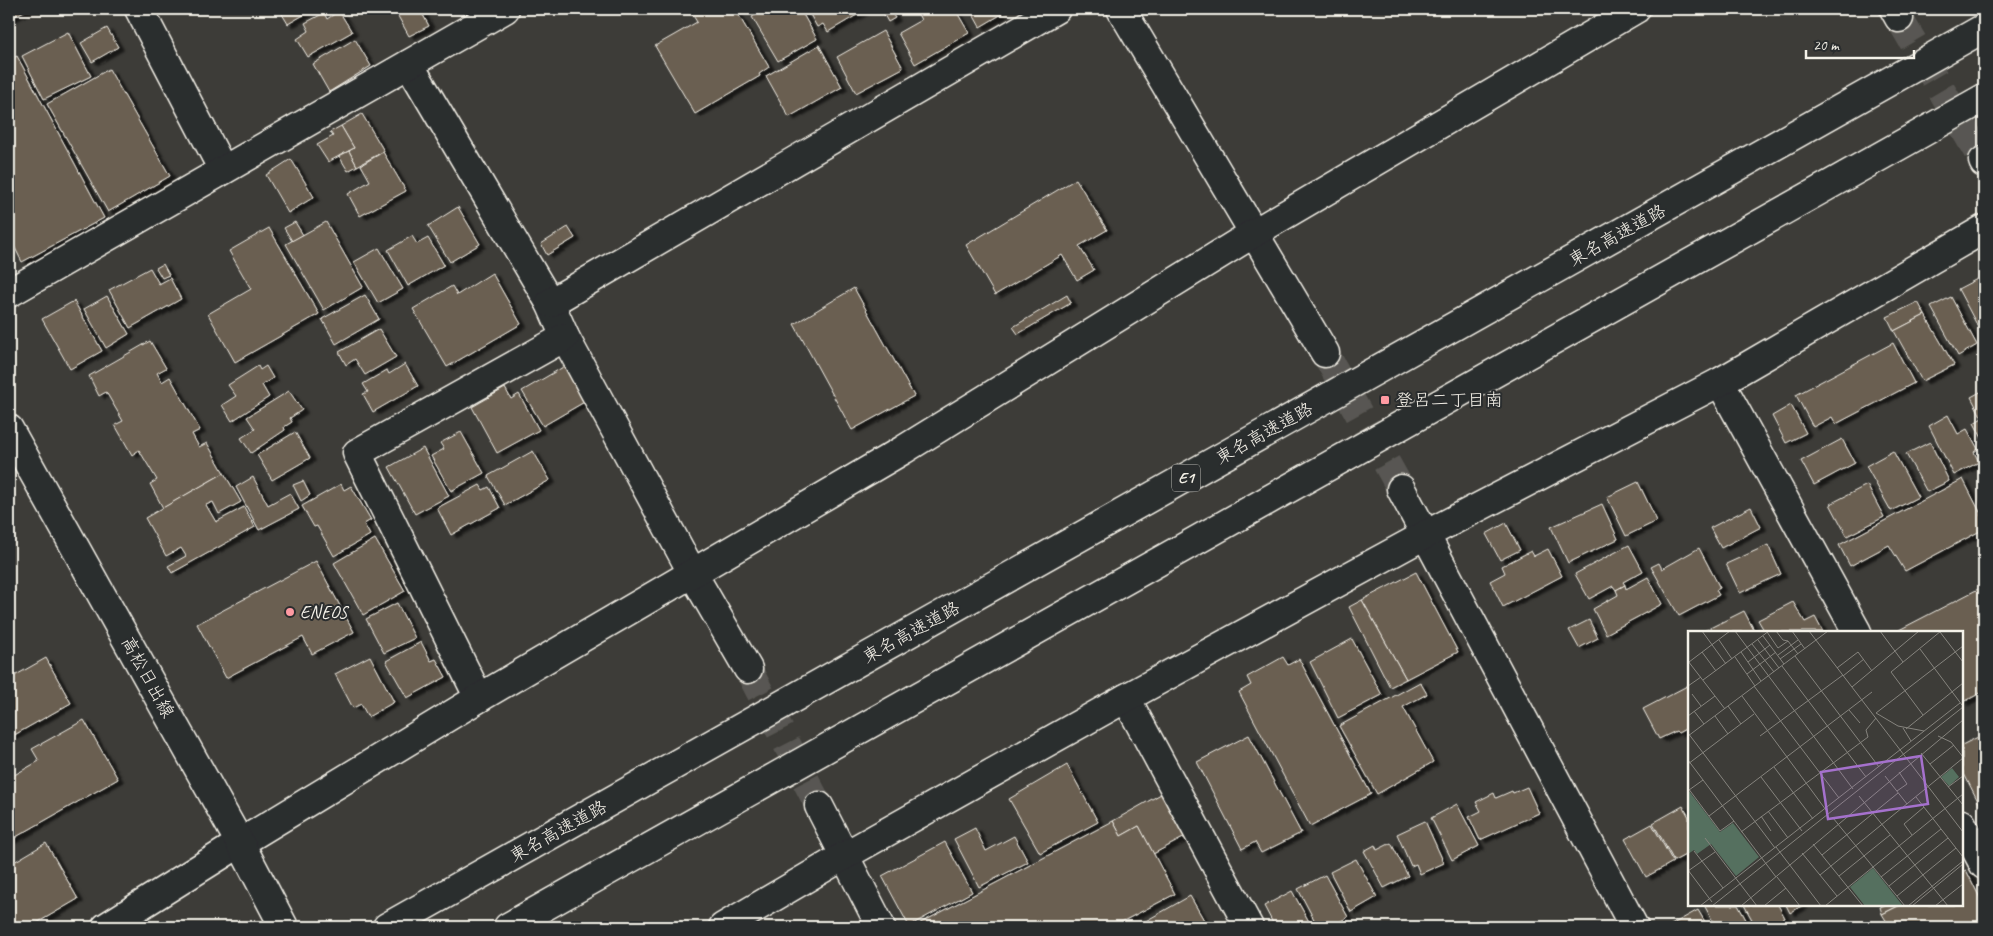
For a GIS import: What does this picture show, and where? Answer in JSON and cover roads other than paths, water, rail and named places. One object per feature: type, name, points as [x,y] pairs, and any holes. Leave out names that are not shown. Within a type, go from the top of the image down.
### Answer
[{"type":"main road","points":[[139,9],[223,170]]},
{"type":"main road","points":[[9,294],[505,9]]},
{"type":"main road","points":[[550,303],[1056,9]]},
{"type":"main road","points":[[1122,9],[1325,353]]},
{"type":"main road","points":[[106,927],[479,698],[903,450],[1254,233],[1636,9]]},
{"type":"main road","name":"東名高速道路","points":[[387,927],[1984,28]]},
{"type":"main road","points":[[409,64],[550,303],[565,337],[693,574],[748,668]]},
{"type":"main road","points":[[508,927],[1984,98]]},
{"type":"main road","points":[[723,927],[844,856],[1126,698],[1425,535],[1720,382],[1984,229]]},
{"type":"main road","points":[[479,698],[357,453],[565,337]]},
{"type":"main road","points":[[1720,382],[1856,631]]},
{"type":"main road","name":"高松日出線","points":[[9,428],[240,843],[284,927]]},
{"type":"main road","points":[[1401,489],[1634,927]]},
{"type":"main road","points":[[1126,698],[1249,927]]},
{"type":"main road","points":[[819,806],[881,927]]},
{"type":"main road","points":[[1963,826],[1984,865]]},
{"type":"tunnel","points":[[1899,18],[1983,161]]},
{"type":"tunnel","points":[[1325,353],[1401,489]]},
{"type":"tunnel","points":[[748,669],[819,806]]},
{"type":"place","name":"登呂二丁目南","points":[[1385,400]]},
{"type":"place","name":"ENEOS","points":[[290,612]]}]
